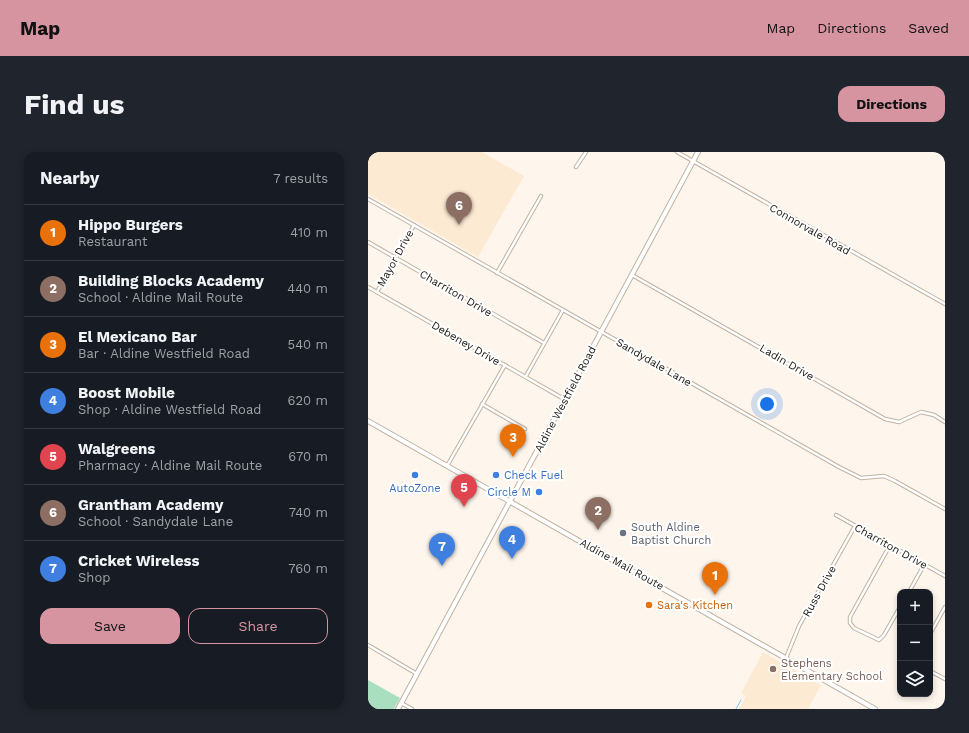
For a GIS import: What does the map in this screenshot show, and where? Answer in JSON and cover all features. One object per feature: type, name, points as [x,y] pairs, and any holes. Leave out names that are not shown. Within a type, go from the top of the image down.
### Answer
[{"type":"main road","name":"Aldine Westfield Road","points":[[398,709],[698,152]]},
{"type":"main road","name":"Aldine Mail Route","points":[[368,421],[875,709]]},
{"type":"street","points":[[576,167],[586,152]]},
{"type":"street","name":"Connorvale Road","points":[[676,152],[945,304]]},
{"type":"street","points":[[497,272],[541,196]]},
{"type":"street","name":"Sandydale Lane","points":[[368,199],[839,467],[861,478],[884,476],[945,509]]},
{"type":"street","name":"Mayor Drive","points":[[377,292],[414,225]]},
{"type":"street","name":"Charriton Drive","points":[[368,242],[544,343]]},
{"type":"street","name":"Ladin Drive","points":[[632,274],[885,419],[899,422],[921,412],[934,415],[945,422]]},
{"type":"street","name":"Debeney Drive","points":[[368,287],[526,376],[564,400]]},
{"type":"street","points":[[526,376],[563,310]]},
{"type":"street","points":[[447,466],[504,364]]},
{"type":"street","points":[[482,404],[525,429]]},
{"type":"street","name":"Charriton Drive","points":[[836,515],[945,576]]},
{"type":"street","name":"Russ Drive","points":[[786,658],[799,626],[855,526]]},
{"type":"street","points":[[890,545],[850,617],[851,625],[876,640],[881,639],[897,612]]},
{"type":"street","points":[[910,589],[924,564]]},
{"type":"street","points":[[933,629],[945,607]]},
{"type":"street","points":[[368,646],[417,674]]},
{"type":"street","points":[[933,673],[945,679]]},
{"type":"street","points":[[401,703],[412,709]]},
{"type":"shaded area","points":[[368,152],[482,152],[524,176],[478,257],[368,194]]},
{"type":"shaded area","name":"Stephens Elementary School","points":[[763,652],[821,685],[808,709],[739,709],[746,696],[741,693]]},
{"type":"green space","points":[[368,680],[400,698],[394,709],[368,709]]},
{"type":"waterway","points":[[736,709],[741,700]]},
{"type":"place","name":"Grantham Academy","points":[[459,225]]},
{"type":"place","name":"El Mexicano Bar","points":[[513,457]]},
{"type":"place","name":"AutoZone","points":[[415,475]]},
{"type":"place","name":"Check Fuel","points":[[496,475]]},
{"type":"place","name":"Circle M","points":[[539,492]]},
{"type":"place","name":"Walgreens","points":[[464,507]]},
{"type":"place","name":"Building Blocks Academy","points":[[598,530]]},
{"type":"place","name":"South Aldine Baptist Church","points":[[623,533]]},
{"type":"place","name":"Boost Mobile","points":[[512,559]]},
{"type":"place","name":"Cricket Wireless","points":[[442,566]]},
{"type":"place","name":"Hippo Burgers","points":[[715,595]]},
{"type":"place","name":"Sara's Kitchen","points":[[649,605]]},
{"type":"place","name":"Stephens Elementary School","points":[[773,669]]}]
